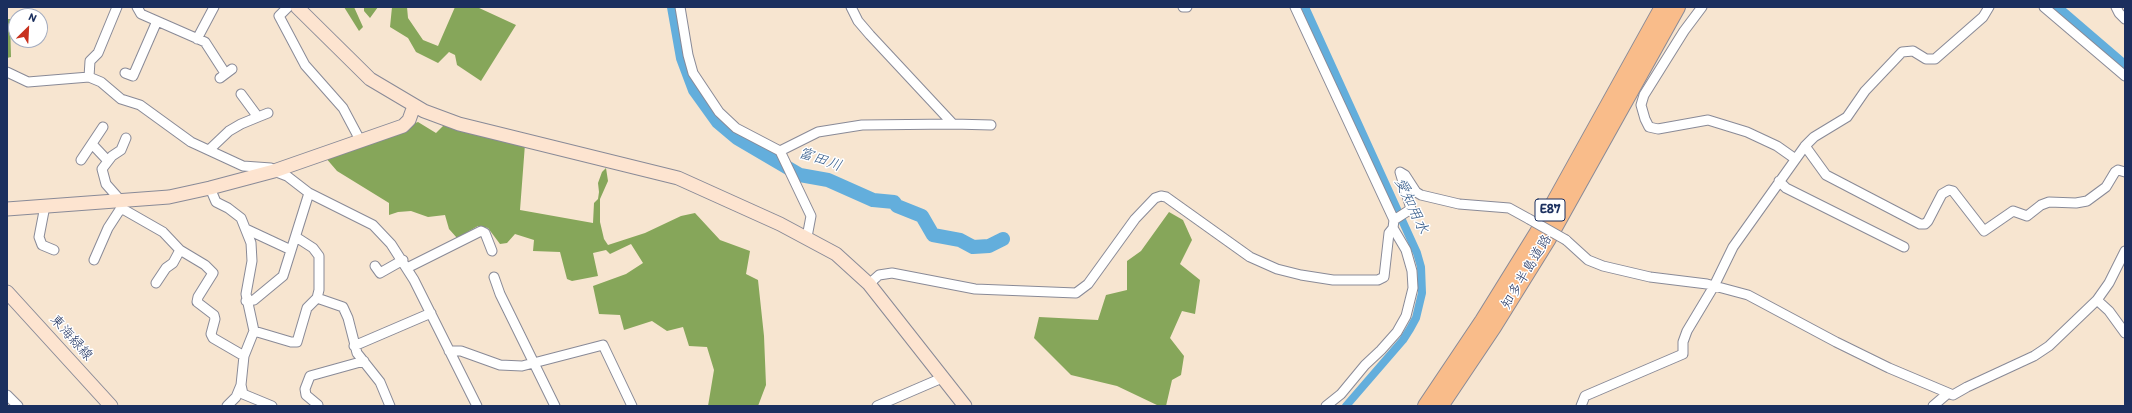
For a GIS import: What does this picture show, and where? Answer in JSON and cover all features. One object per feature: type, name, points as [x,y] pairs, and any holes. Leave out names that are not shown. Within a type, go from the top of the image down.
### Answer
[{"type":"highway","points":[[1632,63],[1644,29],[1654,7]]},
{"type":"highway","name":"知多半島道路","points":[[1426,406],[1483,321],[1533,241],[1663,7]]},
{"type":"highway","name":"知多半島道路","points":[[1440,406],[1494,327],[1543,247],[1677,7]]},
{"type":"highway","points":[[1649,57],[1682,7]]},
{"type":"street","points":[[89,77],[90,61],[98,52],[118,7]]},
{"type":"street","points":[[137,7],[141,14],[205,42],[226,73]]},
{"type":"street","points":[[197,39],[214,7]]},
{"type":"street","points":[[288,7],[279,16],[305,65],[343,108],[360,140]]},
{"type":"street","points":[[297,7],[370,79],[414,106],[459,124],[678,178],[807,237],[836,254],[869,284],[965,406]]},
{"type":"street","points":[[680,7],[688,54],[693,73],[719,112],[736,128],[780,151],[811,216],[807,237]]},
{"type":"street","points":[[851,7],[858,20],[870,35],[953,124]]},
{"type":"street","points":[[1295,7],[1406,250],[1412,271],[1413,288],[1406,316],[1396,332],[1381,350],[1365,365],[1341,394],[1326,406]]},
{"type":"street","points":[[1702,7],[1684,31],[1644,95],[1641,105],[1647,122],[1650,126],[1658,129],[1708,120],[1747,132],[1777,146],[1794,158]]},
{"type":"street","points":[[1581,406],[1585,396],[1683,354],[1683,342],[1687,331],[1714,286],[1733,246],[1794,158],[1814,137],[1847,118],[1864,91],[1902,52],[1913,51],[1926,59],[1935,58],[1983,17],[1989,7]]},
{"type":"street","points":[[2044,7],[2125,76]]},
{"type":"street","points":[[2116,7],[2125,19]]},
{"type":"street","points":[[125,73],[134,76],[157,21]]},
{"type":"street","points":[[8,74],[28,82],[89,77],[101,82],[121,99],[140,105],[191,142],[243,166],[271,168],[274,171],[287,176],[309,193],[373,225],[380,230],[405,264],[477,406]]},
{"type":"street","points":[[241,94],[258,117]]},
{"type":"street","points":[[7,209],[45,206],[121,204],[169,197],[210,188],[274,171],[403,126],[409,120],[414,106]]},
{"type":"street","points":[[209,150],[229,131],[241,124],[268,113]]},
{"type":"street","points":[[780,151],[818,132],[862,125],[991,125]]},
{"type":"street","points":[[80,160],[103,128]]},
{"type":"street","points":[[126,138],[121,150],[108,161],[102,169],[106,184],[121,204],[164,232],[180,250],[205,265],[213,273],[198,296],[197,302],[214,315],[215,319],[211,334],[213,338],[244,356]]},
{"type":"street","points":[[92,144],[108,161]]},
{"type":"street","points":[[1805,146],[1826,175],[1920,224],[1925,224],[1928,221],[1942,194],[1948,190],[1953,191],[1984,231],[2013,211],[2027,216],[2035,209],[2049,202],[2076,203],[2087,201],[2106,187],[2115,172],[2118,170],[2125,172]]},
{"type":"street","points":[[869,284],[879,275],[892,273],[975,289],[1076,293],[1088,284],[1135,219],[1155,198],[1161,196],[1166,197],[1250,257],[1277,269],[1301,275],[1333,280],[1378,280],[1384,277],[1389,233],[1393,224],[1411,209],[1400,172],[1405,175],[1416,192],[1421,195],[1459,204],[1509,208],[1566,240],[1588,260],[1603,266],[1650,277],[1714,286],[1748,295],[1890,369],[1942,390],[1947,394],[1954,395],[1967,387],[2034,356],[2066,332],[2097,300],[2112,278],[2125,251]]},
{"type":"street","points":[[1779,181],[1786,188],[1904,247]]},
{"type":"street","points":[[210,188],[216,202],[237,213],[246,229],[250,243],[252,261],[246,301],[254,331],[244,356],[241,385],[236,397],[227,406]]},
{"type":"street","points":[[246,301],[254,300],[283,276],[309,193]]},
{"type":"street","points":[[94,260],[108,228],[121,204]]},
{"type":"street","points":[[45,206],[39,237],[42,245],[54,250]]},
{"type":"street","points":[[246,229],[291,250]]},
{"type":"street","points":[[375,266],[380,273],[405,264],[481,231],[485,233],[492,251]]},
{"type":"street","points":[[254,331],[291,342],[297,342],[307,308],[317,298],[319,290],[319,256],[313,248],[296,237]]},
{"type":"street","points":[[156,283],[166,268],[174,263],[180,250]]},
{"type":"street","points":[[494,277],[500,294],[555,406]]},
{"type":"street","name":"東海緑線","points":[[7,292],[112,406]]},
{"type":"street","points":[[317,298],[342,307],[348,318],[357,353],[380,382],[390,406]]},
{"type":"street","points":[[2097,300],[2109,311],[2125,333]]},
{"type":"street","points":[[354,346],[431,313]]},
{"type":"street","points":[[449,351],[461,351],[500,365],[511,366],[534,363],[603,345],[632,406]]},
{"type":"street","points":[[318,405],[306,395],[305,389],[310,376],[364,361]]},
{"type":"street","points":[[877,406],[942,378]]},
{"type":"street","points":[[241,385],[243,394],[256,403],[272,406]]},
{"type":"street","points":[[1933,406],[1947,394]]},
{"type":"street","points":[[7,395],[18,406]]},
{"type":"green space","points":[[344,7],[354,7],[363,27],[359,31]]},
{"type":"green space","points":[[364,7],[378,7],[370,18],[364,11]]},
{"type":"green space","points":[[392,7],[407,7],[408,18],[423,40],[438,46],[455,7],[477,7],[516,25],[481,81],[457,65],[455,55],[449,52],[438,63],[416,52],[408,38],[390,27]]},
{"type":"green space","points":[[8,19],[8,48],[11,48],[11,57],[7,58]]},
{"type":"green space","points":[[418,122],[436,133],[444,125],[525,144],[520,210],[593,223],[594,203],[598,199],[599,192],[598,183],[602,172],[606,168],[608,181],[600,199],[600,222],[604,239],[608,245],[645,233],[681,216],[695,213],[720,240],[750,251],[746,274],[758,280],[764,336],[766,385],[758,406],[708,406],[714,370],[707,347],[689,346],[683,327],[667,331],[652,321],[624,330],[620,315],[599,314],[593,286],[626,274],[643,263],[631,244],[610,254],[606,250],[593,253],[598,276],[572,281],[567,279],[560,252],[533,251],[534,240],[515,234],[507,243],[500,244],[488,228],[478,226],[457,238],[449,229],[445,215],[428,217],[411,211],[398,212],[389,215],[389,203],[337,171],[325,157]]},
{"type":"green space","points":[[1169,212],[1183,220],[1192,240],[1180,264],[1200,280],[1195,314],[1182,311],[1170,338],[1184,356],[1181,375],[1172,380],[1166,406],[1159,406],[1117,386],[1071,375],[1034,338],[1039,317],[1098,320],[1106,295],[1127,290],[1127,261],[1141,251]]},
{"type":"waterway","name":"富田川","points":[[674,7],[683,58],[695,90],[718,122],[737,138],[800,175],[828,180],[873,200],[894,202],[897,206],[922,216],[933,235],[960,240],[973,247],[989,246],[1003,239]]},
{"type":"waterway","name":"愛知用水","points":[[1305,7],[1417,253],[1421,267],[1422,293],[1416,318],[1403,340],[1346,406]]},
{"type":"waterway","points":[[2054,7],[2125,68]]}]
